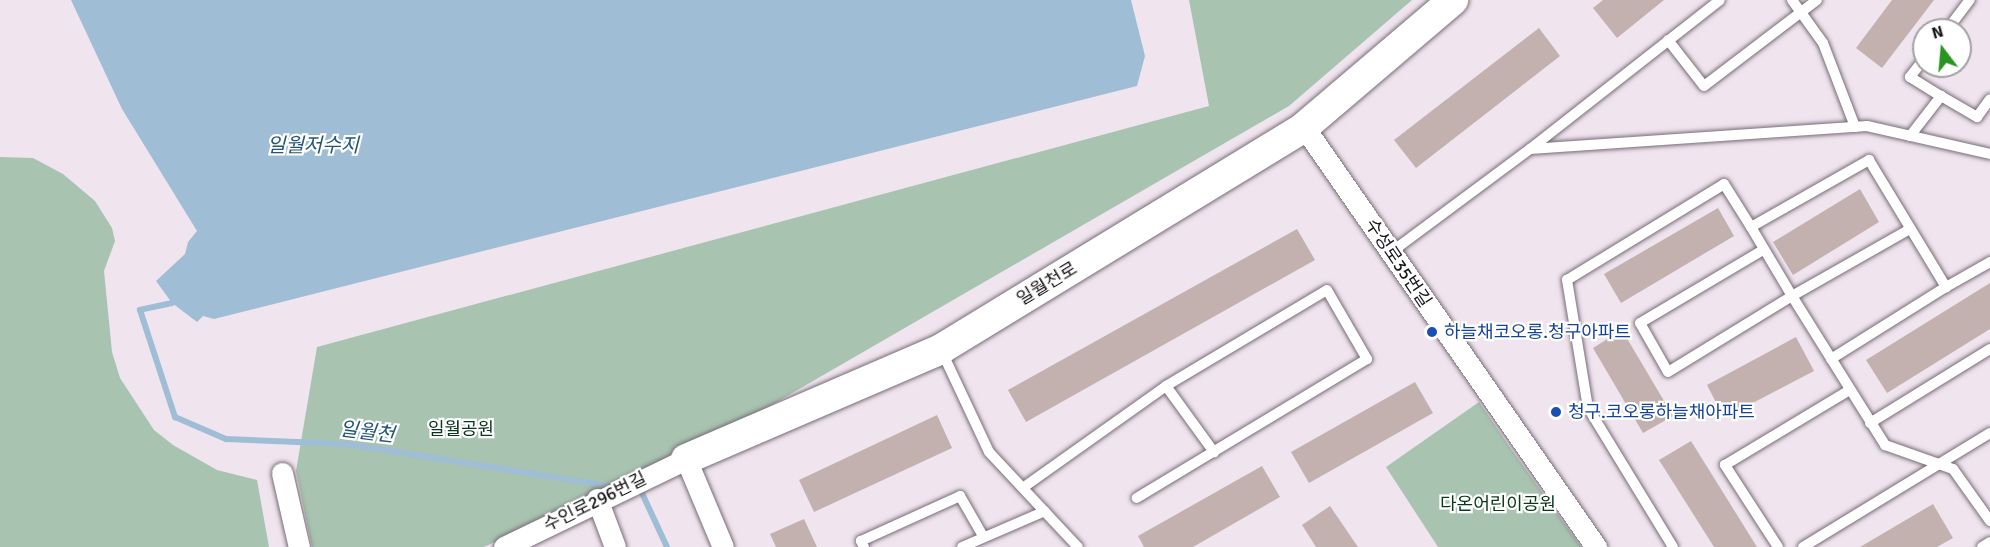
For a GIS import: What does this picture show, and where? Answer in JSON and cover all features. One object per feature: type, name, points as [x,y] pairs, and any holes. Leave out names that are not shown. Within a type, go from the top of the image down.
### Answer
[{"type":"street","name":"일월천로","points":[[686,459],[941,349],[1304,127],[1453,0]]},
{"type":"street","name":"수성로35번길","points":[[1304,127],[1596,547]]},
{"type":"street","name":"수인로296번길","points":[[504,547],[597,499],[686,459]]},
{"type":"street","points":[[686,459],[723,547]]},
{"type":"street","points":[[282,473],[299,547]]},
{"type":"street","points":[[597,499],[615,547]]},
{"type":"lane","points":[[1390,253],[1530,149],[1720,0]]},
{"type":"lane","points":[[1792,0],[1823,43],[1855,127]]},
{"type":"lane","points":[[1668,40],[1704,86],[1817,0]]},
{"type":"lane","points":[[1956,18],[1970,0]]},
{"type":"lane","points":[[1912,74],[1910,77],[1977,117],[1990,99]]},
{"type":"lane","points":[[1910,136],[1941,96]]},
{"type":"lane","points":[[1530,149],[1855,127],[1910,136],[1990,154]]},
{"type":"lane","points":[[1751,227],[1869,160],[1946,287]]},
{"type":"lane","points":[[1672,547],[1588,408],[1567,280],[1724,184],[1885,445],[1953,469],[1990,520]]},
{"type":"lane","points":[[1763,250],[1640,323],[1668,372],[1792,296],[1910,229]]},
{"type":"lane","points":[[1831,359],[1990,262]]},
{"type":"lane","points":[[1024,487],[1166,386],[1327,290],[1367,359],[1137,498]]},
{"type":"lane","points":[[941,349],[989,452],[1078,547]]},
{"type":"lane","points":[[1870,423],[1990,349]]},
{"type":"lane","points":[[1166,386],[1214,452]]},
{"type":"lane","points":[[1778,547],[1725,465],[1850,390]]},
{"type":"lane","points":[[1803,547],[1990,433]]},
{"type":"lane","points":[[864,547],[861,541],[960,496],[983,537]]},
{"type":"lane","points":[[962,547],[1045,511]]},
{"type":"lane","points":[[1982,547],[1990,542]]},
{"type":"green space","name":"일월공원","points":[[1189,0],[1412,0],[1289,106],[704,444],[484,547],[312,547],[296,471],[317,347],[1209,106]]},
{"type":"green space","points":[[0,157],[33,158],[63,174],[95,201],[112,228],[115,241],[104,271],[112,352],[120,378],[154,430],[173,445],[217,470],[257,480],[269,547],[0,547]]},
{"type":"green space","name":"다온어린이공원","points":[[1479,402],[1581,547],[1438,547],[1386,467]]},
{"type":"water","name":"일월저수지","points":[[71,0],[1131,0],[1145,56],[1137,86],[214,319],[203,316],[197,322],[172,303],[156,281],[185,254],[188,242],[197,231],[122,109]]},
{"type":"building","points":[[1603,0],[1664,0],[1617,38],[1593,8]]},
{"type":"building","points":[[1892,0],[1934,0],[1920,18],[1912,18],[1912,29],[1882,68],[1856,48]]},
{"type":"building","points":[[1539,28],[1560,56],[1416,168],[1394,140]]},
{"type":"building","points":[[1860,189],[1879,222],[1793,275],[1773,242]]},
{"type":"building","points":[[1718,208],[1734,236],[1621,303],[1604,274]]},
{"type":"building","points":[[1297,229],[1315,260],[1026,422],[1008,390]]},
{"type":"building","points":[[1990,283],[1990,329],[1887,393],[1866,360]]},
{"type":"building","points":[[1622,330],[1673,416],[1643,433],[1593,348]]},
{"type":"building","points":[[1796,337],[1814,371],[1724,418],[1707,385]]},
{"type":"building","points":[[1415,382],[1433,413],[1309,483],[1291,452]]},
{"type":"building","points":[[937,415],[952,448],[814,512],[799,480]]},
{"type":"building","points":[[1691,441],[1757,547],[1714,547],[1659,460]]},
{"type":"building","points":[[1262,466],[1280,497],[1193,547],[1144,547],[1138,536]]},
{"type":"building","points":[[1933,504],[1953,538],[1937,547],[1860,547]]},
{"type":"building","points":[[1330,506],[1358,547],[1316,547],[1302,525]]},
{"type":"building","points":[[804,519],[817,547],[776,547],[770,534]]},
{"type":"waterway","name":"일월천","points":[[172,303],[140,310],[175,417],[226,439],[347,444],[615,487]]},
{"type":"waterway","name":"일월천","points":[[636,491],[641,491],[667,547]]},
{"type":"place","name":"하늘채코오롱.청구아파트","points":[[1432,332]]},
{"type":"place","name":"청구.코오롱하늘채아파트","points":[[1556,412]]}]
